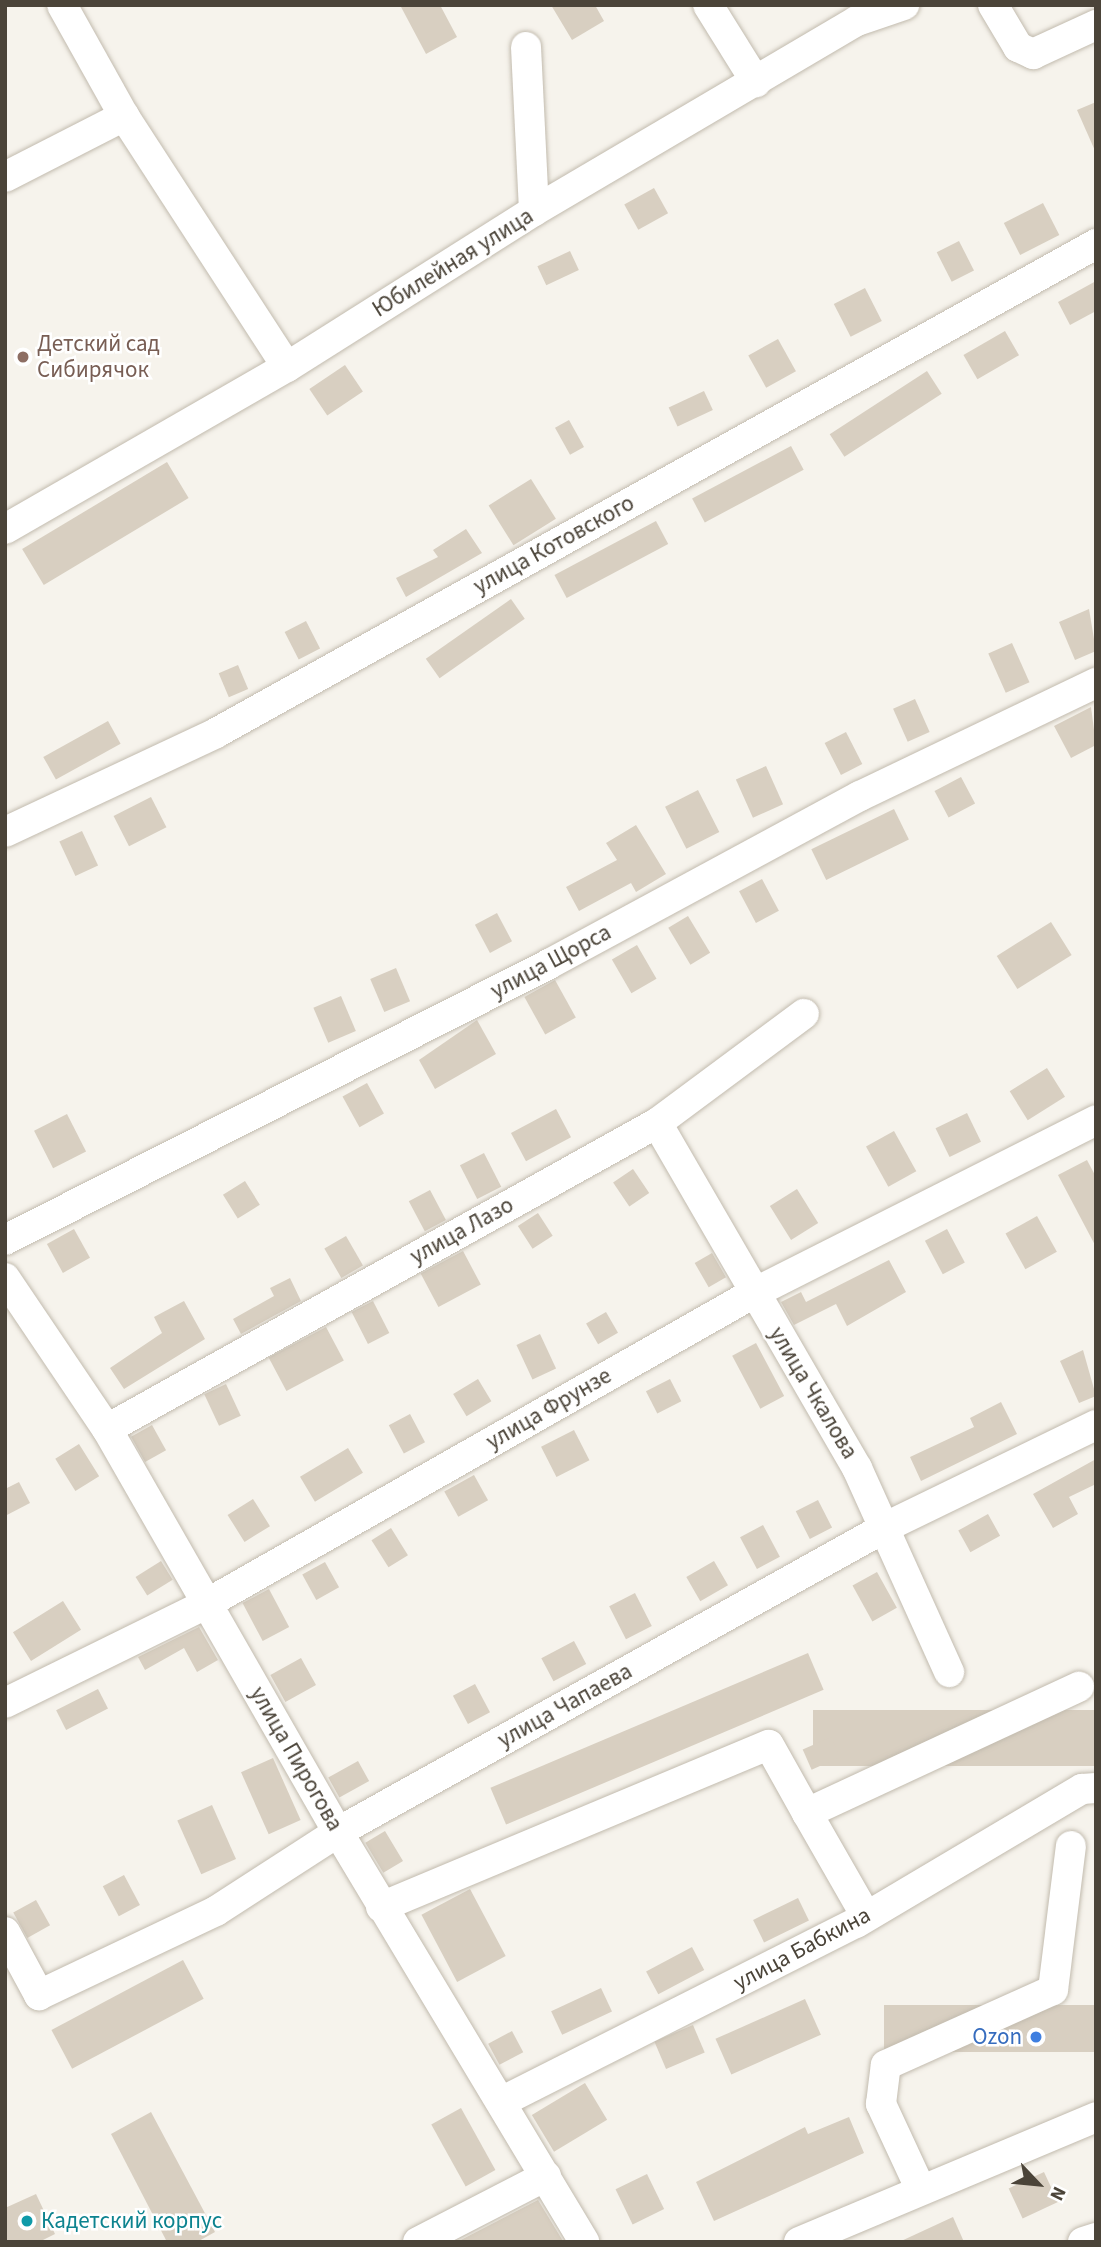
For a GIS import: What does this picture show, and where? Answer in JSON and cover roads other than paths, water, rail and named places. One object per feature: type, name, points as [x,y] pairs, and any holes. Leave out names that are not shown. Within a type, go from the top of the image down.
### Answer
[{"type":"street","points":[[62,5],[124,116],[287,367]]},
{"type":"street","points":[[708,5],[756,82]]},
{"type":"street","name":"Юбилейная улица","points":[[5,529],[287,367],[534,211],[857,21],[904,5]]},
{"type":"street","points":[[993,5],[1018,47],[1033,54],[1096,25]]},
{"type":"street","points":[[526,47],[534,211]]},
{"type":"street","points":[[5,177],[124,116]]},
{"type":"street","name":"улица Котовского","points":[[5,832],[216,733],[1096,244]]},
{"type":"street","name":"улица Щорса","points":[[5,1240],[549,964],[860,796],[1096,683]]},
{"type":"street","name":"улица Лазо","points":[[107,1429],[657,1124],[804,1014]]},
{"type":"street","name":"улица Фрунзе","points":[[5,1703],[208,1603],[754,1293],[1096,1120]]},
{"type":"street","name":"улица Чкалова","points":[[657,1124],[888,1526],[895,1560],[949,1672]]},
{"type":"street","name":"улица Пирогова","points":[[5,1278],[107,1429],[382,1907],[503,2101],[584,2242]]},
{"type":"street","name":"улица Чапаева","points":[[5,1932],[39,1995],[216,1911],[338,1832],[888,1526],[1096,1425]]},
{"type":"street","points":[[807,1813],[1079,1687]]},
{"type":"street","points":[[382,1907],[769,1745],[866,1916]]},
{"type":"street","name":"улица Бабкина","points":[[503,2101],[866,1916],[1082,1789],[1096,1788]]},
{"type":"street","points":[[920,2188],[881,2104],[886,2065],[1053,1990],[1071,1846]]},
{"type":"street","points":[[799,2242],[920,2188],[1096,2117]]},
{"type":"street","points":[[418,2242],[546,2176]]},
{"type":"street","points":[[1083,2242],[1096,2238]]},
{"type":"place","name":"Детский сад Сибирячок","points":[[23,357]]},
{"type":"place","name":"Ozon","points":[[1036,2037]]},
{"type":"place","name":"Кадетский корпус","points":[[27,2221]]}]
